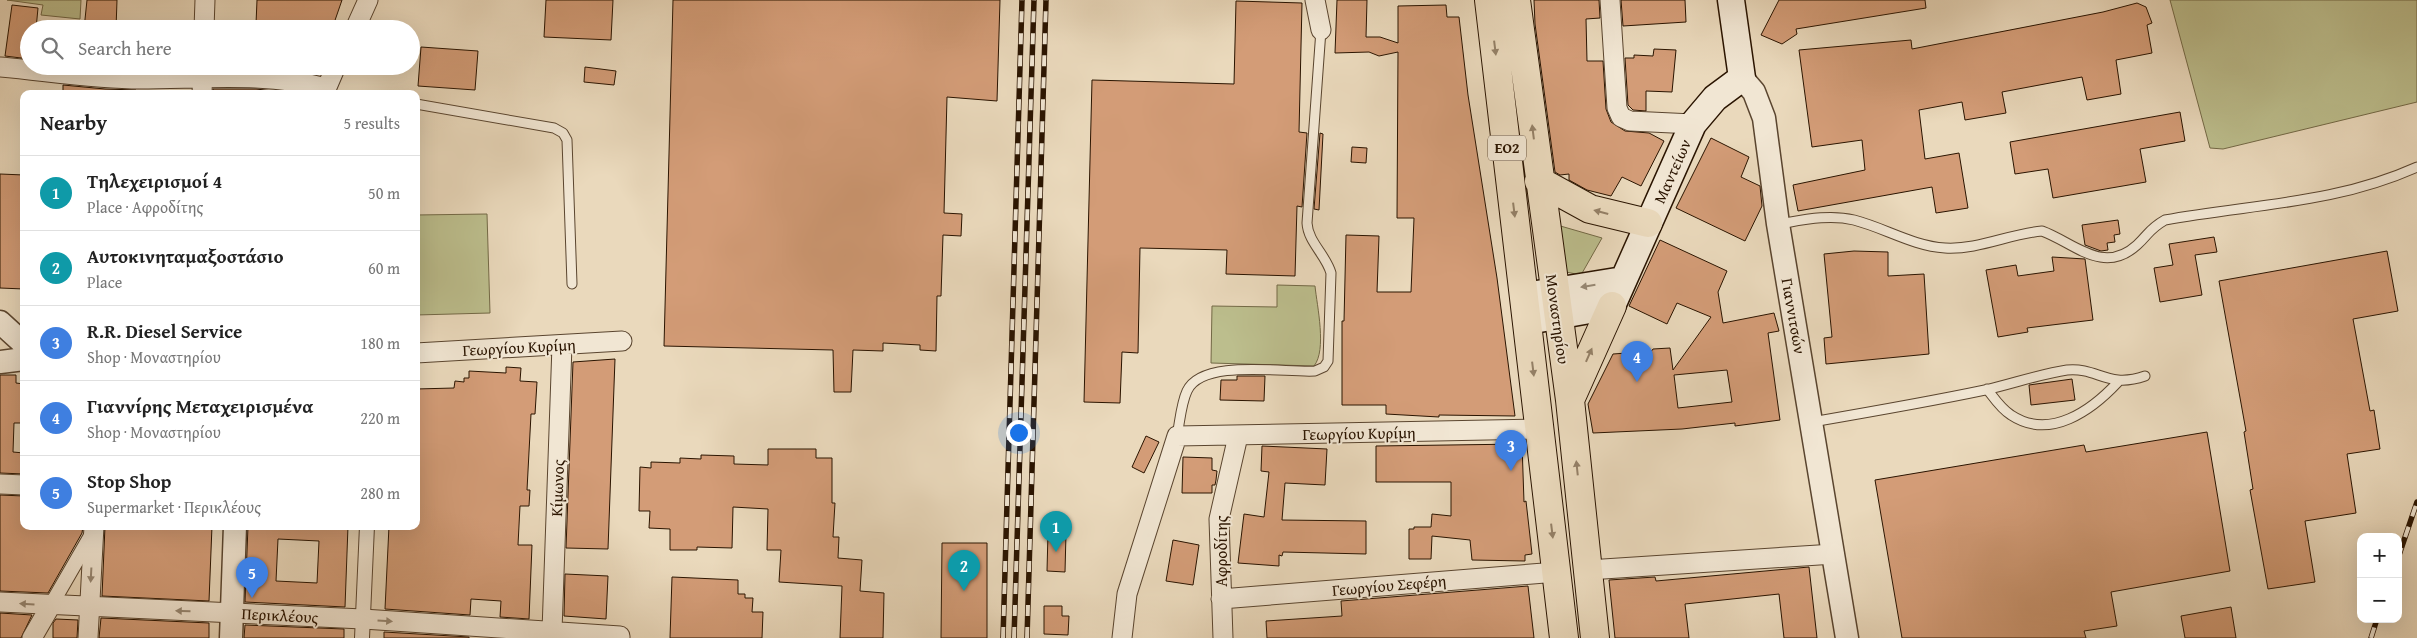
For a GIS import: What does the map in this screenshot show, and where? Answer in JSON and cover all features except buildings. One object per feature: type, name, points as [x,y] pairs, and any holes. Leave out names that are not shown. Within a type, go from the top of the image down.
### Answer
[{"type":"main road","name":"Μοναστηρίου","points":[[1489,0],[1527,309],[1564,638]]},
{"type":"main road","name":"Μοναστηρίου","points":[[1516,0],[1555,304],[1570,400],[1595,638]]},
{"type":"main road","name":"Γιαννιτσών","points":[[1731,0],[1742,78]]},
{"type":"main road","name":"Μαντείων","points":[[1612,306],[1693,124],[1716,98],[1742,78]]},
{"type":"main road","points":[[1539,181],[1590,209],[1648,223]]},
{"type":"main road","points":[[1527,309],[1555,304],[1623,280]]},
{"type":"main road","points":[[1555,304],[1612,306],[1570,400]]},
{"type":"street","points":[[204,20],[205,0]]},
{"type":"street","points":[[359,20],[368,0]]},
{"type":"street","points":[[1316,0],[1321,30]]},
{"type":"street","points":[[1610,0],[1618,113],[1625,120],[1630,121],[1693,124]]},
{"type":"street","points":[[0,67],[20,69]]},
{"type":"street","points":[[93,75],[139,79],[272,79],[319,90]]},
{"type":"street","points":[[329,90],[333,75]]},
{"type":"street","name":"Γιαννιτσών","points":[[1742,78],[1754,92],[1764,118],[1778,224],[1847,638]]},
{"type":"street","points":[[0,322],[20,340]]},
{"type":"street","name":"Γεωργίου Κυρίμη","points":[[420,353],[622,340]]},
{"type":"street","name":"Κίμωνος","points":[[552,632],[562,345]]},
{"type":"street","points":[[0,362],[20,360]]},
{"type":"street","name":"Γεωργίου Κυρίμη","points":[[1177,436],[1540,429]]},
{"type":"street","points":[[1122,638],[1127,594],[1177,436]]},
{"type":"street","name":"Αφροδίτης","points":[[1223,638],[1219,519],[1238,436]]},
{"type":"street","points":[[0,484],[20,486]]},
{"type":"street","points":[[32,638],[93,530]]},
{"type":"street","points":[[88,638],[93,530]]},
{"type":"street","points":[[231,638],[235,530]]},
{"type":"street","points":[[362,638],[367,530]]},
{"type":"street","points":[[1588,570],[1834,554]]},
{"type":"street","name":"Γεωργίου Σεφέρη","points":[[1221,599],[1557,572]]},
{"type":"street","name":"Περικλέους","points":[[0,602],[89,608],[363,619],[491,633],[552,632],[620,637]]},
{"type":"lane","points":[[1177,436],[1187,390],[1196,380],[1211,374],[1232,371],[1315,371],[1324,367],[1328,361],[1331,273],[1329,264],[1309,234],[1307,224],[1321,30]]},
{"type":"lane","points":[[420,105],[554,128],[563,133],[567,140],[572,284]]},
{"type":"lane","points":[[1778,224],[1838,217],[1867,224],[1909,240],[1943,248],[1977,246],[2042,231],[2081,252],[2092,256],[2112,257],[2137,244],[2146,232],[2165,220],[2313,199],[2364,188],[2417,167]]},
{"type":"lane","points":[[1812,422],[1987,389],[2067,370],[2083,370],[2118,382],[2132,381],[2145,376]]},
{"type":"lane","points":[[1987,389],[2010,415],[2021,420],[2051,424],[2072,419],[2087,411],[2118,382]]},
{"type":"green space","points":[[7,0],[81,0],[80,19],[41,15],[43,5]]},
{"type":"green space","points":[[2170,0],[2417,0],[2417,102],[2223,149],[2210,148]]},
{"type":"green space","points":[[487,214],[490,313],[420,315],[420,215]]},
{"type":"green space","points":[[1557,225],[1602,238],[1581,275],[1566,272]]},
{"type":"green space","points":[[1277,285],[1315,286],[1321,339],[1318,359],[1314,366],[1211,363],[1212,306],[1277,307]]},
{"type":"railway","points":[[1003,638],[1022,0]]},
{"type":"railway","points":[[1014,638],[1034,0]]},
{"type":"railway","points":[[1027,638],[1046,0]]},
{"type":"railway","points":[[2402,546],[2417,502]]},
{"type":"railway","points":[[2371,638],[2376,623]]},
{"type":"place","name":"Γιαννίρης Μεταχειρισμένα","points":[[1637,382]]},
{"type":"place","name":"R.R. Diesel Service","points":[[1511,471]]},
{"type":"place","name":"Τηλεχειρισμοί 4","points":[[1056,552]]},
{"type":"place","name":"Αυτοκινηταμαξοστάσιο","points":[[964,591]]},
{"type":"place","name":"Stop Shop","points":[[252,598]]}]
